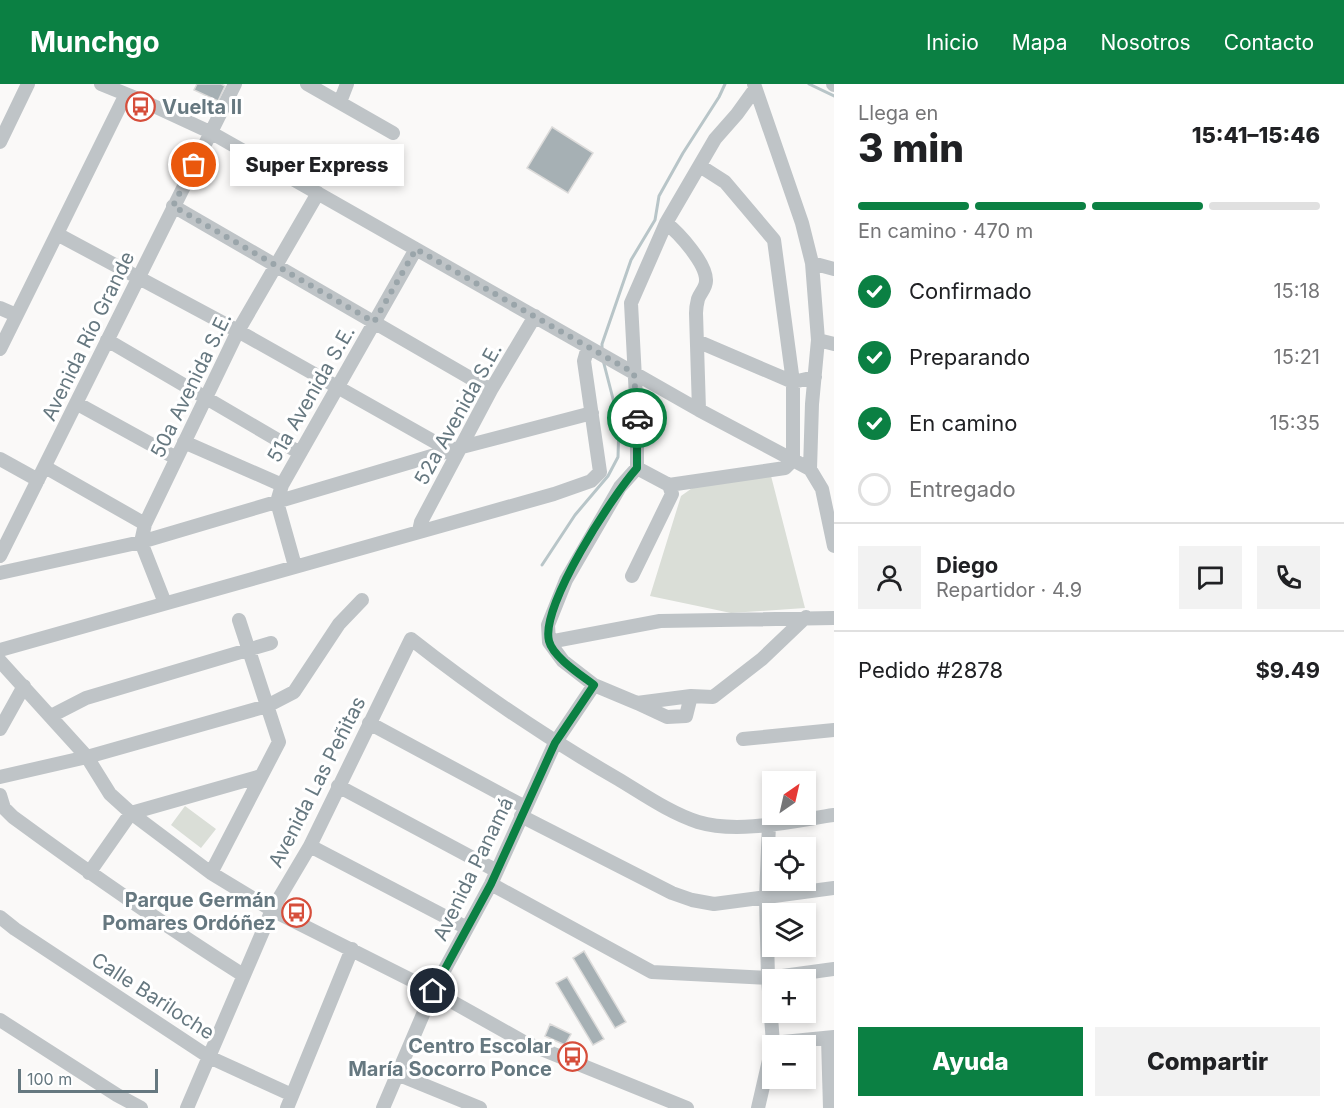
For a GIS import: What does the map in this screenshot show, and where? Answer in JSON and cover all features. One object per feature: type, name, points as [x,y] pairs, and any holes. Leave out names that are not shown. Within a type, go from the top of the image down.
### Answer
[{"type":"street","points":[[0,142],[28,84]]},
{"type":"street","points":[[101,84],[210,132],[699,410],[810,469],[828,488],[833,542]]},
{"type":"street","name":"Avenida Río Grande","points":[[0,556],[235,84]]},
{"type":"street","points":[[307,84],[393,133]]},
{"type":"street","points":[[340,102],[347,84]]},
{"type":"street","points":[[754,87],[737,114],[715,139],[666,223],[631,303],[637,417],[637,468],[620,487],[566,580],[548,625],[549,642],[563,661],[594,685],[637,703],[691,696],[713,697],[762,659],[806,617]]},
{"type":"street","points":[[754,87],[802,223],[812,263],[818,340],[812,404],[810,469]]},
{"type":"street","points":[[0,348],[126,94]]},
{"type":"street","points":[[637,468],[669,485],[785,468],[793,460],[793,382],[774,240],[725,182],[700,166]]},
{"type":"street","name":"50a Avenida S.E.","points":[[141,542],[145,524],[204,398],[238,331],[318,192]]},
{"type":"street","points":[[173,206],[491,390]]},
{"type":"street","points":[[666,223],[677,231],[693,249],[706,277],[705,287],[698,299],[696,313],[699,410]]},
{"type":"street","points":[[57,234],[455,448]]},
{"type":"street","name":"51a Avenida S.E.","points":[[277,502],[282,485],[416,249]]},
{"type":"street","points":[[812,263],[834,269]]},
{"type":"street","points":[[0,308],[16,315]]},
{"type":"street","name":"52a Avenida S.E.","points":[[419,531],[455,448],[535,316]]},
{"type":"street","points":[[107,340],[300,453]]},
{"type":"street","points":[[818,340],[834,344]]},
{"type":"street","points":[[697,341],[793,382],[815,377]]},
{"type":"street","points":[[0,650],[554,494],[591,481],[600,472],[584,361],[597,352]]},
{"type":"street","points":[[76,403],[176,458]]},
{"type":"street","points":[[0,573],[141,542],[455,448],[592,413]]},
{"type":"street","points":[[184,442],[282,485]]},
{"type":"street","points":[[0,459],[38,480]]},
{"type":"street","points":[[45,466],[145,524]]},
{"type":"street","points":[[632,576],[672,494],[669,485]]},
{"type":"street","points":[[277,502],[295,567]]},
{"type":"street","points":[[141,542],[165,603]]},
{"type":"street","points":[[0,777],[87,757],[267,706],[294,692],[339,624],[362,600]]},
{"type":"street","points":[[549,642],[660,621],[834,618]]},
{"type":"street","points":[[211,873],[279,742],[239,620]]},
{"type":"street","name":"Avenida Las Peñitas","points":[[187,1108],[272,910],[310,846],[411,639],[467,683],[555,743]]},
{"type":"street","points":[[51,716],[86,698],[271,643]]},
{"type":"street","points":[[0,661],[87,757],[110,794],[131,813],[211,873],[272,910],[433,991],[524,1042],[687,1108]]},
{"type":"street","name":"Avenida Panamá","points":[[383,1108],[433,991],[491,884],[555,743],[594,685]]},
{"type":"street","points":[[0,729],[24,686]]},
{"type":"street","points":[[369,723],[523,812],[672,893],[714,904],[834,888]]},
{"type":"street","points":[[743,739],[834,730]]},
{"type":"street","points":[[555,743],[664,806],[699,822],[726,826],[762,824]]},
{"type":"street","points":[[89,873],[131,813],[261,776]]},
{"type":"street","points":[[338,786],[497,870]]},
{"type":"street","points":[[0,795],[4,808],[14,817],[89,873],[243,975]]},
{"type":"street","points":[[816,817],[834,815]]},
{"type":"street","points":[[768,969],[766,898],[769,825]]},
{"type":"street","points":[[310,846],[467,928]]},
{"type":"street","points":[[491,884],[652,972],[762,978]]},
{"type":"street","name":"Calle Bariloche","points":[[0,917],[209,1057],[289,1102]]},
{"type":"street","points":[[289,1102],[352,949]]},
{"type":"street","points":[[816,971],[834,969]]},
{"type":"street","points":[[0,1020],[141,1108]]},
{"type":"street","points":[[816,1039],[831,1037],[830,1108]]},
{"type":"street","points":[[397,1074],[480,1108]]},
{"type":"street","points":[[758,1108],[762,1089]]},
{"type":"shaded area","points":[[770,472],[805,608],[731,613],[650,596],[681,496],[702,481]]},
{"type":"shaded area","points":[[185,806],[216,829],[201,848],[171,825]]},
{"type":"building","points":[[197,84],[225,86],[218,101],[194,90]]},
{"type":"building","points":[[552,127],[593,153],[568,193],[527,168]]},
{"type":"building","points":[[584,951],[626,1022],[615,1028],[573,958]]},
{"type":"building","points":[[567,977],[604,1039],[593,1045],[556,983]]},
{"type":"building","points":[[550,1024],[571,1034],[565,1045],[545,1036]]},
{"type":"waterway","points":[[602,350],[602,344],[631,260],[655,220],[659,196],[725,84]]},
{"type":"waterway","points":[[809,84],[834,96]]},
{"type":"waterway","points":[[542,565],[575,515],[608,476],[618,457],[619,422],[603,360]]},
{"type":"way so far","points":[[194,165],[173,206],[374,322],[416,249],[634,373],[637,418]]},
{"type":"place","name":"Vuelta II","points":[[141,107]]},
{"type":"place","name":"Super Express","points":[[194,165]]},
{"type":"place","name":"Parque Germán Pomares Ordóñez","points":[[297,912]]},
{"type":"place","name":"Centro Escolar María Socorro Ponce","points":[[573,1057]]},
{"type":"route","points":[[433,991],[491,884],[555,743],[594,685],[563,661],[549,642],[548,625],[566,580],[620,487],[637,468],[637,418]]}]
